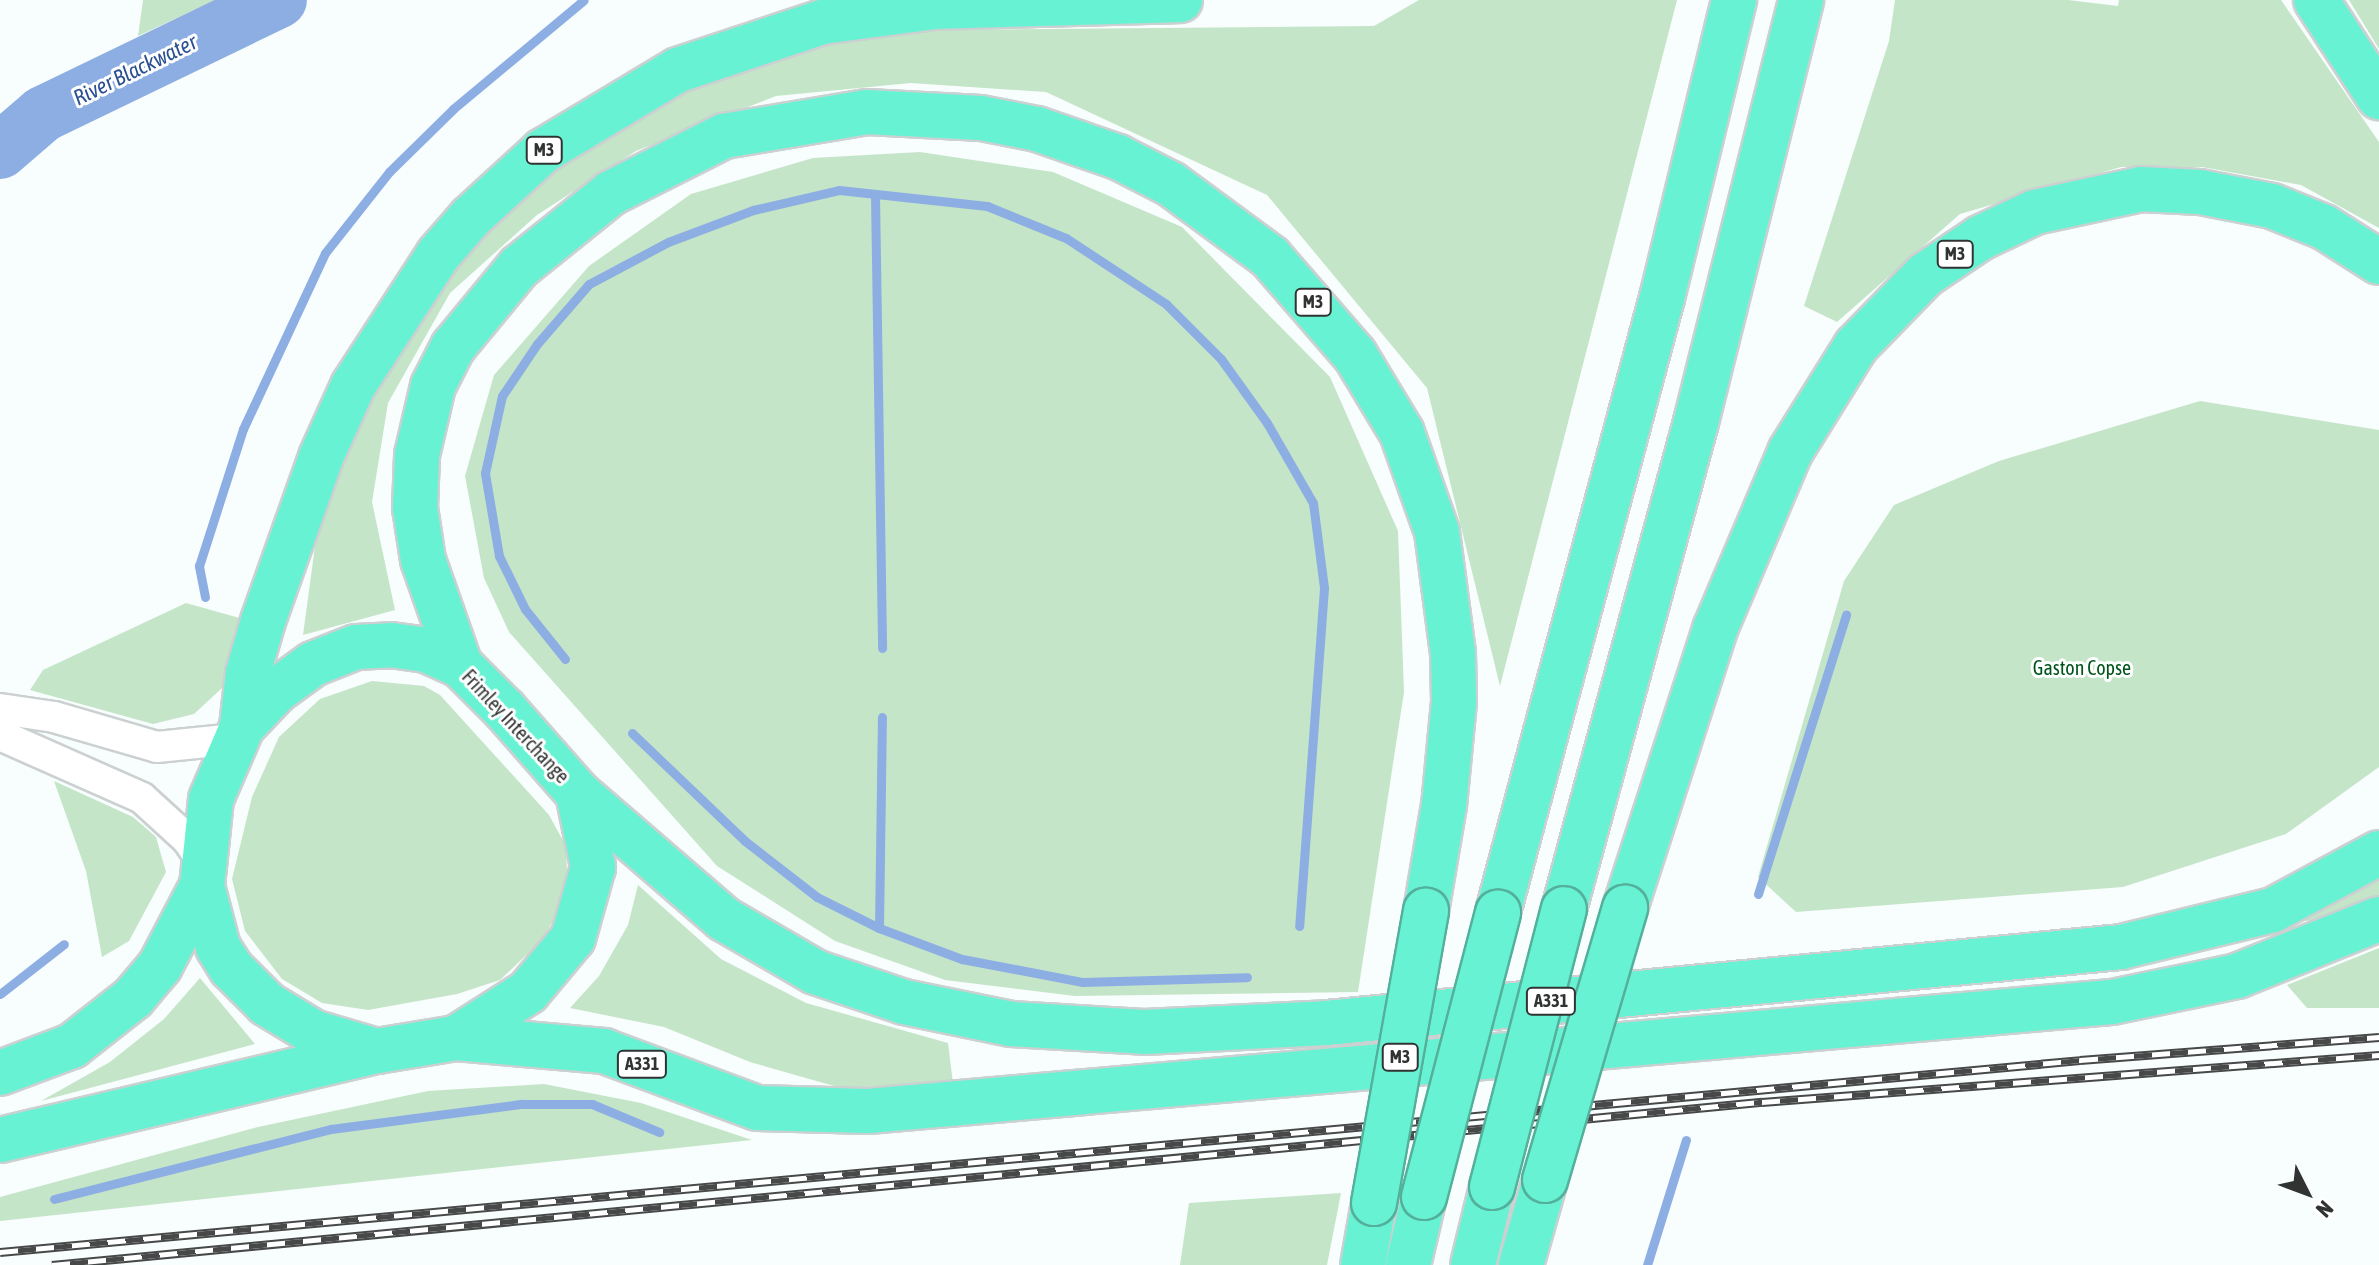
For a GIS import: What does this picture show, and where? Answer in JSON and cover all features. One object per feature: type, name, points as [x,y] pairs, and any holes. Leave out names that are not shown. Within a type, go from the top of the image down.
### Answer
[{"type":"highway","name":"M3","points":[[239,733],[248,673],[263,621],[321,457],[353,386],[438,255],[471,217],[543,151],[678,70],[822,22],[935,7],[1180,0]]},
{"type":"highway","points":[[1408,1265],[1498,912],[1662,298],[1734,0]]},
{"type":"highway","points":[[1473,1265],[1564,909],[1696,422],[1801,0]]},
{"type":"highway","points":[[2316,0],[2379,97]]},
{"type":"highway","name":"M3","points":[[460,665],[423,560],[415,508],[417,455],[433,386],[453,347],[519,267],[611,193],[724,136],[867,112],[981,118],[1037,129],[1118,157],[1171,184],[1259,248],[1336,329],[1402,433],[1437,532],[1453,653],[1454,702],[1444,805],[1363,1265]]},
{"type":"highway","name":"M3","points":[[1521,1265],[1625,908],[1715,629],[1790,452],[1856,346],[1925,275],[1980,238],[2035,212],[2141,189],[2200,192],[2272,206],[2324,227],[2379,262]]},
{"type":"highway","name":"Frimley Interchange","points":[[356,647],[426,650],[460,665],[578,793],[593,867],[573,938],[528,992],[456,1038],[377,1051],[313,1032],[267,1004],[231,968],[218,947],[202,874],[211,799],[239,733],[292,678],[356,647]]},
{"type":"highway","name":"A331","points":[[578,793],[700,901],[760,943],[815,972],[904,1002],[969,1016],[1144,1032],[1326,1023],[2121,947],[2273,910],[2379,853]]},
{"type":"highway","points":[[0,1073],[72,1046],[133,998],[160,966],[202,874]]},
{"type":"highway","name":"A331","points":[[456,1038],[604,1051],[757,1108],[868,1111],[2112,1002],[2237,976],[2379,919]]},
{"type":"highway","points":[[0,1140],[377,1051]]},
{"type":"street","points":[[0,709],[54,717],[157,747],[239,733]]},
{"type":"street","points":[[0,735],[142,798],[187,839],[202,874]]},
{"type":"green space","points":[[143,0],[216,0],[138,36]]},
{"type":"green space","points":[[1419,0],[1677,0],[1500,686],[1427,388],[1267,195],[1046,92],[911,83],[776,96],[636,151],[537,215],[450,293],[388,403],[372,502],[395,610],[303,635],[318,524],[355,418],[414,319],[503,210],[595,139],[709,76],[771,54],[931,30],[1374,26]]},
{"type":"green space","points":[[1895,0],[2068,0],[2118,6],[2119,0],[2281,0],[2379,142],[2379,228],[2301,185],[2202,167],[2121,167],[1960,214],[1837,322],[1804,306],[1889,41]]},
{"type":"green space","points":[[2349,0],[2379,0],[2379,49]]},
{"type":"green space","points":[[920,152],[1053,172],[1182,227],[1330,377],[1398,531],[1404,692],[1358,992],[1075,996],[945,980],[835,941],[717,866],[509,632],[484,578],[465,476],[494,375],[589,266],[691,194],[813,158]]},
{"type":"green space","name":"Gaston Copse","points":[[2200,401],[2379,430],[2379,767],[2286,834],[2123,887],[1796,912],[1758,877],[1844,581],[1894,505],[1999,461]]},
{"type":"green space","points":[[186,603],[243,619],[222,688],[194,714],[153,724],[30,690],[43,670]]},
{"type":"green space","points":[[372,681],[424,686],[440,695],[549,815],[566,846],[567,875],[554,920],[539,943],[500,980],[457,994],[368,1010],[322,1003],[282,979],[245,931],[232,879],[252,797],[279,737],[320,699]]},
{"type":"green space","points":[[54,781],[133,817],[156,837],[166,872],[129,941],[102,957],[86,871]]},
{"type":"green space","points":[[2379,869],[2379,896],[2342,919],[2285,922]]},
{"type":"green space","points":[[638,885],[721,959],[806,1003],[948,1043],[953,1083],[841,1088],[750,1062],[664,1027],[570,1008],[599,976],[628,925]]},
{"type":"green space","points":[[2379,948],[2379,1008],[2307,1008],[2287,985]]},
{"type":"green space","points":[[200,978],[255,1044],[41,1101],[110,1062],[164,1019]]},
{"type":"green space","points":[[544,1084],[641,1103],[752,1140],[0,1221],[0,1197],[258,1127],[428,1091]]},
{"type":"green space","points":[[1341,1193],[1327,1265],[1180,1265],[1189,1203]]},
{"type":"waterway","name":"River Blackwater","points":[[0,151],[43,114],[279,0]]},
{"type":"waterway","points":[[205,597],[199,566],[243,429],[325,253],[389,172],[453,109],[584,0]]},
{"type":"waterway","points":[[565,659],[525,609],[499,556],[485,473],[502,396],[537,344],[589,284],[668,242],[753,210],[839,190],[987,206],[1066,238],[1166,304],[1221,359],[1267,423],[1313,503],[1324,588],[1299,926]]},
{"type":"waterway","points":[[875,196],[882,648]]},
{"type":"waterway","points":[[1758,894],[1846,615]]},
{"type":"waterway","points":[[879,928],[882,717]]},
{"type":"waterway","points":[[632,733],[745,841],[817,897],[879,928],[962,959],[1083,982],[1247,977]]},
{"type":"waterway","points":[[0,994],[64,944]]},
{"type":"waterway","points":[[54,1199],[331,1129],[522,1104],[592,1104],[659,1132]]},
{"type":"waterway","points":[[1647,1265],[1686,1140]]},
{"type":"railway","points":[[0,1252],[2080,1060],[2379,1037]]},
{"type":"railway","points":[[52,1265],[1762,1102],[2379,1055]]}]
